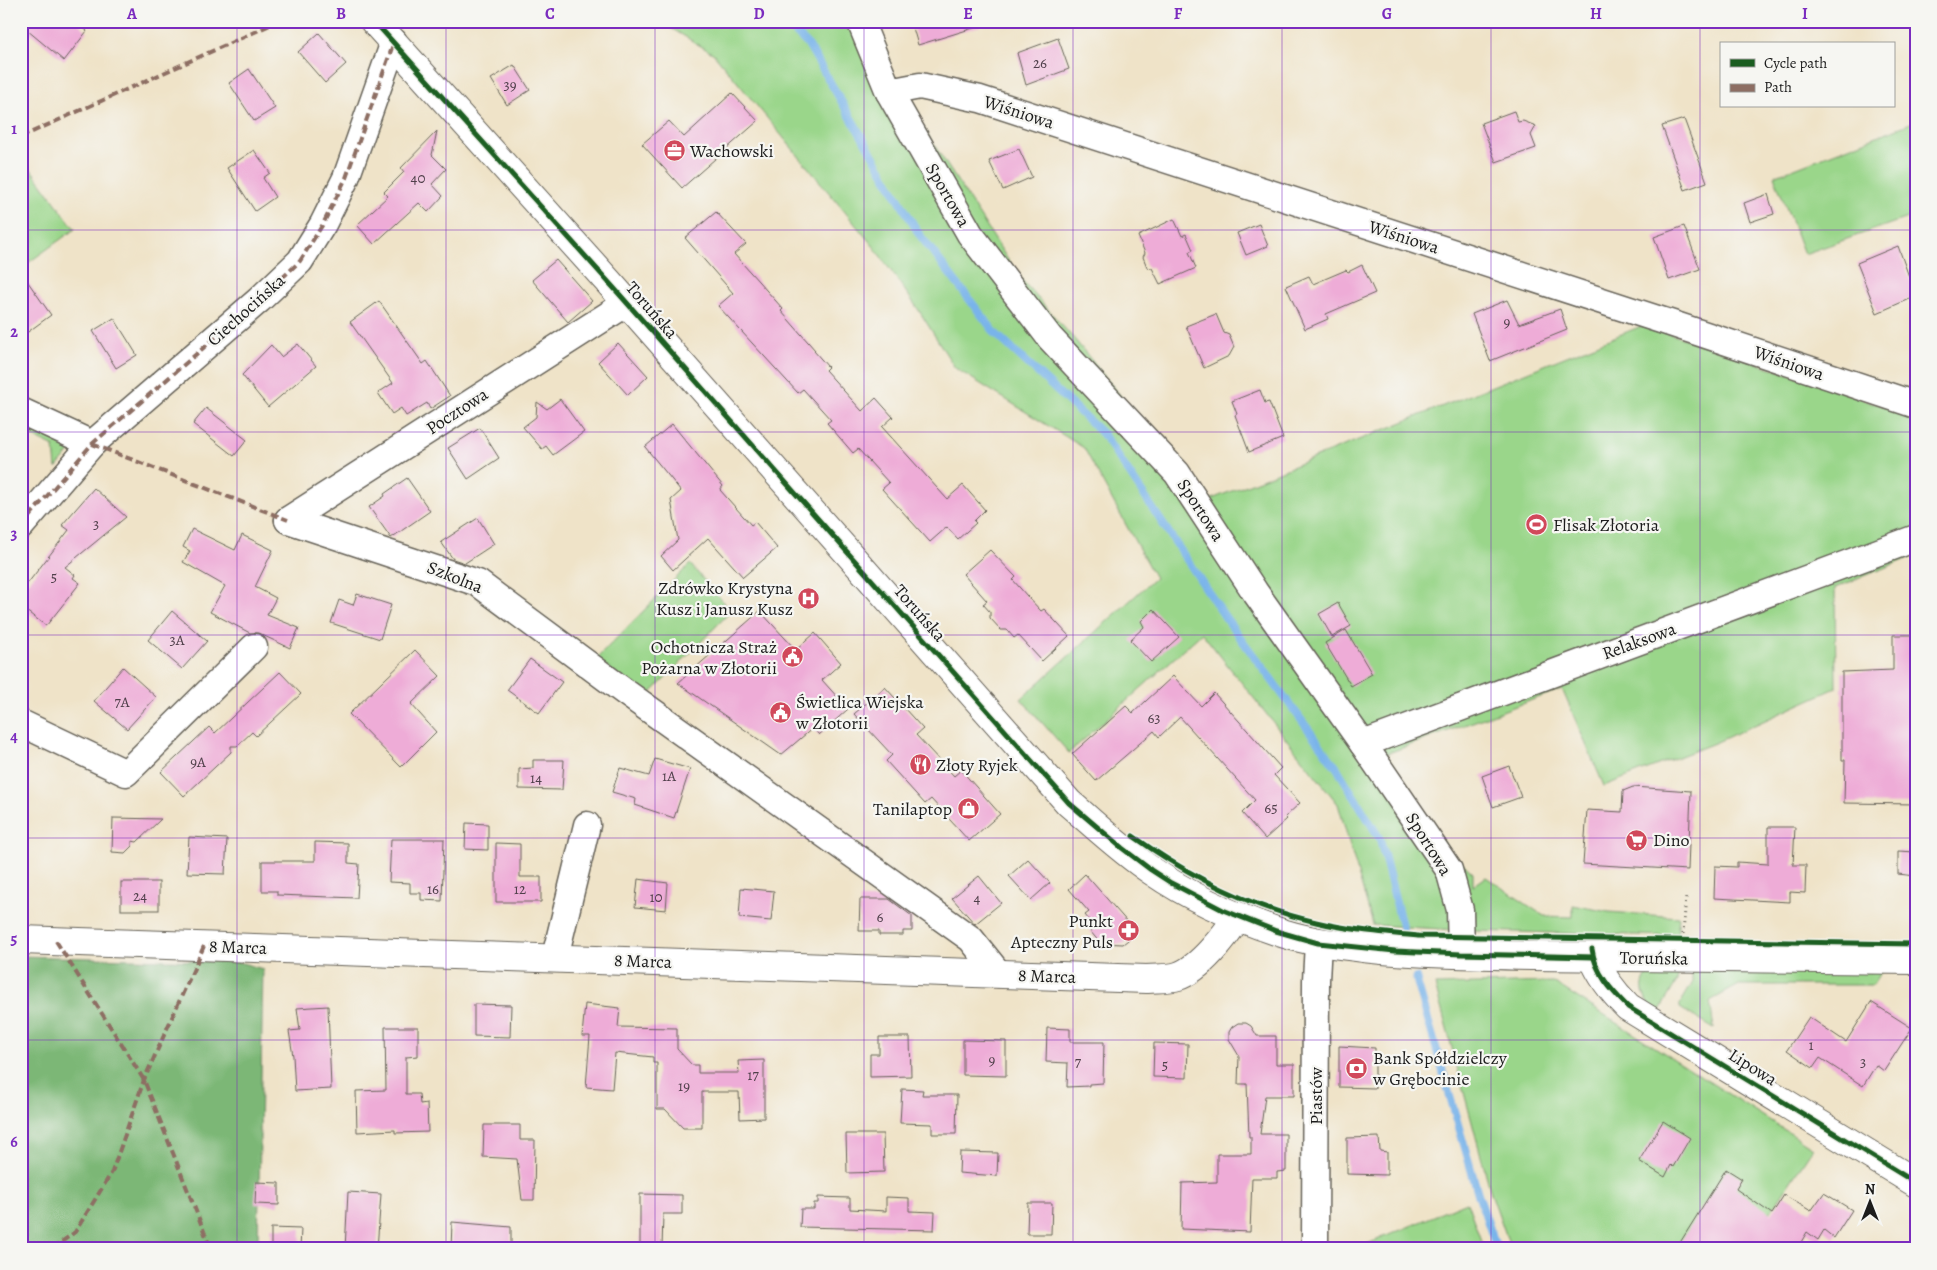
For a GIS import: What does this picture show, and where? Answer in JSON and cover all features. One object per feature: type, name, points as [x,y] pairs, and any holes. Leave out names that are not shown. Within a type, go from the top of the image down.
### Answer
[{"type":"main road","name":"Toruńska","points":[[374,21],[627,303],[1069,803],[1151,870],[1198,899],[1276,931],[1318,943],[1395,951],[1593,957],[1916,960]]},
{"type":"main road","name":"8 Marca","points":[[21,940],[1147,979],[1178,976],[1187,972],[1200,962],[1238,916]]},
{"type":"main road","name":"Lipowa","points":[[1593,957],[1610,988],[1628,1007],[1916,1184]]},
{"type":"street","name":"Sportowa","points":[[860,21],[889,92],[970,234],[1050,338],[1177,472],[1254,592],[1363,744],[1449,870],[1460,910],[1460,954]]},
{"type":"street","name":"Ciechocińska","points":[[21,526],[92,444],[252,306],[300,262],[323,224],[346,178],[394,42]]},
{"type":"street","name":"Wiśniowa","points":[[889,92],[920,86],[980,99],[1664,321],[1916,405]]},
{"type":"street","name":"Pocztowa","points":[[288,520],[627,303]]},
{"type":"street","points":[[21,411],[92,444]]},
{"type":"street","name":"Szkolna","points":[[288,520],[478,583],[625,692],[971,940],[999,974]]},
{"type":"street","name":"Relaksowa","points":[[1363,744],[1916,538]]},
{"type":"street","points":[[21,723],[126,773],[254,647]]},
{"type":"street","points":[[555,957],[587,825]]},
{"type":"street","name":"Piastów","points":[[1315,1249],[1316,980],[1318,943]]},
{"type":"path","points":[[1683,940],[1686,897]]},
{"type":"green space","points":[[659,21],[852,21],[906,101],[1019,277],[1075,340],[1137,416],[1187,509],[1644,325],[1916,417],[1916,555],[1835,588],[1836,688],[1717,742],[1604,786],[1562,689],[1375,758],[1449,850],[1473,873],[1473,886],[1486,877],[1544,916],[1573,917],[1573,905],[1609,912],[1679,917],[1677,936],[1473,931],[1373,925],[1338,804],[1202,633],[1069,753],[1021,699],[1155,578],[1084,448],[955,368],[918,309],[874,247],[714,54]]},
{"type":"green space","points":[[1916,121],[1916,215],[1804,254],[1774,176]]},
{"type":"green space","points":[[21,156],[75,229],[21,268]]},
{"type":"green space","points":[[21,423],[73,448],[56,468],[54,447],[21,431]]},
{"type":"green space","points":[[690,564],[731,611],[647,697],[596,659]]},
{"type":"green space","points":[[21,956],[239,962],[263,969],[258,1249],[21,1249]]},
{"type":"green space","points":[[1654,969],[1678,969],[1677,981],[1659,1012],[1656,1012],[1651,1007],[1643,990],[1644,980]]},
{"type":"green space","points":[[1692,969],[1881,972],[1873,985],[1739,985],[1710,1001],[1714,1029],[1680,1008],[1680,1004],[1692,984]]},
{"type":"green space","points":[[1553,982],[1813,1148],[1746,1249],[1511,1249],[1491,1193],[1435,985]]},
{"type":"green space","points":[[1467,1202],[1484,1249],[1357,1249],[1358,1248]]},
{"type":"building","points":[[21,21],[76,21],[87,31],[64,61],[21,25]]},
{"type":"building","points":[[911,21],[979,21],[980,26],[918,45]]},
{"type":"building","points":[[319,33],[346,64],[325,83],[298,52]]},
{"type":"building","points":[[1058,38],[1069,69],[1026,85],[1017,53]]},
{"type":"building","points":[[514,65],[530,90],[507,105],[491,79]]},
{"type":"building","points":[[249,69],[275,108],[254,121],[229,83]]},
{"type":"building","points":[[732,93],[758,121],[682,188],[642,144],[669,121],[684,137]]},
{"type":"building","points":[[1514,111],[1518,122],[1523,121],[1536,126],[1531,135],[1536,148],[1496,162],[1481,123]]},
{"type":"building","points":[[1684,119],[1707,182],[1685,190],[1662,126]]},
{"type":"building","points":[[437,131],[432,155],[446,169],[432,184],[443,196],[428,212],[419,203],[374,244],[357,225],[388,196],[384,192],[404,172],[401,168]]},
{"type":"building","points":[[1019,149],[1032,177],[1003,190],[989,161]]},
{"type":"building","points":[[254,150],[270,173],[263,178],[275,197],[255,211],[227,168]]},
{"type":"building","points":[[1768,194],[1774,214],[1750,222],[1744,203]]},
{"type":"building","points":[[716,212],[746,244],[734,254],[783,309],[781,311],[828,367],[825,370],[862,411],[876,398],[893,417],[882,427],[947,499],[963,485],[985,510],[974,521],[976,523],[958,539],[947,527],[930,542],[882,489],[889,483],[858,449],[853,453],[827,423],[831,420],[803,389],[798,393],[718,306],[733,293],[685,238]]},
{"type":"building","points":[[1174,219],[1182,236],[1186,234],[1193,250],[1189,252],[1196,268],[1160,284],[1152,268],[1147,267],[1143,257],[1145,253],[1138,236]]},
{"type":"building","points":[[1259,224],[1268,246],[1246,255],[1237,233]]},
{"type":"building","points":[[1684,226],[1700,269],[1669,280],[1654,237]]},
{"type":"building","points":[[1898,246],[1916,296],[1877,313],[1857,263]]},
{"type":"building","points":[[556,260],[592,301],[568,322],[532,280]]},
{"type":"building","points":[[1362,265],[1375,293],[1326,314],[1328,319],[1305,329],[1286,286],[1309,276],[1313,284]]},
{"type":"building","points":[[21,272],[51,315],[21,337]]},
{"type":"building","points":[[1507,300],[1519,324],[1560,309],[1567,330],[1490,361],[1472,314]]},
{"type":"building","points":[[379,301],[423,364],[427,361],[450,396],[430,409],[427,403],[406,416],[401,408],[392,414],[378,393],[393,383],[350,322]]},
{"type":"building","points":[[1216,314],[1224,333],[1229,335],[1234,347],[1229,356],[1204,368],[1186,326]]},
{"type":"building","points":[[114,318],[137,355],[116,368],[93,331]]},
{"type":"building","points":[[618,343],[648,376],[628,395],[598,362]]},
{"type":"building","points":[[298,344],[316,366],[268,407],[242,375],[271,345],[281,357]]},
{"type":"building","points":[[1260,390],[1265,403],[1269,402],[1283,438],[1249,452],[1235,415],[1237,414],[1232,401]]},
{"type":"building","points":[[560,399],[584,432],[553,455],[546,446],[542,449],[523,427],[536,417],[537,402],[547,409]]},
{"type":"building","points":[[206,408],[247,440],[234,456],[193,424]]},
{"type":"building","points":[[672,424],[723,486],[720,490],[751,525],[755,522],[777,548],[743,577],[708,538],[673,570],[661,556],[678,540],[671,500],[681,491],[645,447]]},
{"type":"building","points":[[480,428],[499,458],[468,479],[448,448]]},
{"type":"building","points":[[407,478],[430,511],[391,538],[369,507]]},
{"type":"building","points":[[94,488],[126,517],[65,567],[75,575],[73,578],[80,583],[46,626],[21,607],[21,592],[69,530],[62,525]]},
{"type":"building","points":[[478,518],[494,544],[465,563],[453,559],[441,542]]},
{"type":"building","points":[[192,529],[235,550],[242,535],[273,550],[255,587],[276,598],[267,615],[299,628],[290,648],[258,633],[250,633],[210,612],[225,586],[183,562],[190,551],[183,547]]},
{"type":"building","points":[[990,550],[1016,577],[1013,580],[1027,596],[1041,611],[1044,609],[1069,636],[1042,661],[1018,635],[1014,638],[1007,630],[1001,630],[990,618],[990,612],[983,604],[987,601],[963,574]]},
{"type":"building","points":[[357,594],[391,605],[380,639],[331,623],[339,600],[353,605]]},
{"type":"building","points":[[1338,603],[1351,626],[1332,637],[1319,614]]},
{"type":"building","points":[[1153,609],[1179,637],[1151,662],[1130,640],[1144,627],[1141,621]]},
{"type":"building","points":[[172,611],[207,641],[182,669],[148,640]]},
{"type":"building","points":[[760,611],[796,650],[815,633],[841,663],[822,680],[848,709],[819,735],[813,728],[781,755],[678,683]]},
{"type":"building","points":[[1346,630],[1372,674],[1351,686],[1325,643]]},
{"type":"building","points":[[1893,635],[1916,635],[1916,804],[1844,803],[1845,760],[1842,760],[1842,672],[1893,670]]},
{"type":"building","points":[[415,650],[440,676],[411,704],[436,732],[401,767],[349,714]]},
{"type":"building","points":[[530,659],[562,682],[539,713],[507,690]]},
{"type":"building","points":[[123,667],[156,697],[127,729],[94,701]]},
{"type":"building","points":[[280,672],[301,694],[256,736],[252,732],[237,746],[231,746],[231,752],[184,796],[161,772],[209,727],[215,733]]},
{"type":"building","points":[[1173,676],[1201,706],[1214,693],[1281,768],[1274,775],[1300,803],[1285,817],[1287,819],[1265,839],[1242,813],[1255,800],[1180,717],[1159,737],[1154,731],[1096,781],[1072,754],[1126,706],[1133,713]]},
{"type":"building","points":[[885,687],[923,729],[916,735],[954,776],[961,770],[1000,814],[969,841],[931,799],[925,804],[886,761],[892,755],[854,714]]},
{"type":"building","points":[[655,759],[690,769],[674,818],[635,805],[636,799],[612,792],[620,768],[649,776]]},
{"type":"building","points":[[533,760],[564,760],[562,790],[519,789],[519,769],[533,768]]},
{"type":"building","points":[[1509,766],[1521,797],[1493,807],[1482,776]]},
{"type":"building","name":"Dino","points":[[1633,787],[1691,791],[1688,870],[1583,864],[1587,810],[1622,812],[1623,791]]},
{"type":"building","points":[[113,818],[161,819],[137,842],[132,841],[132,846],[125,853],[112,852]]},
{"type":"building","points":[[466,823],[488,824],[488,850],[465,849]]},
{"type":"building","points":[[1768,827],[1795,827],[1793,865],[1806,865],[1805,893],[1790,892],[1790,902],[1714,898],[1715,866],[1737,867],[1737,862],[1768,864]]},
{"type":"building","points":[[189,837],[227,839],[225,874],[187,873]]},
{"type":"building","points":[[391,839],[444,839],[442,901],[421,900],[421,893],[410,893],[410,883],[389,882]]},
{"type":"building","points":[[315,842],[348,843],[348,863],[359,864],[357,898],[277,895],[277,891],[262,891],[262,861],[315,861]]},
{"type":"building","points":[[496,843],[520,844],[520,877],[541,877],[541,902],[496,902]]},
{"type":"building","points":[[1898,851],[1916,852],[1916,876],[1898,874]]},
{"type":"building","points":[[1028,859],[1050,883],[1031,900],[1009,876]]},
{"type":"building","points":[[1085,874],[1137,933],[1123,944],[1100,943],[1090,931],[1095,927],[1085,915],[1089,912],[1069,889]]},
{"type":"building","points":[[979,876],[1001,903],[975,924],[952,898]]},
{"type":"building","points":[[638,879],[668,883],[666,910],[635,907]]},
{"type":"building","points":[[121,882],[159,882],[159,910],[121,910]]},
{"type":"building","points":[[741,888],[774,891],[771,921],[739,918]]},
{"type":"building","points":[[860,899],[889,899],[912,916],[912,931],[903,931],[903,935],[879,935],[879,931],[859,931]]},
{"type":"building","points":[[1871,1002],[1912,1028],[1884,1071],[1876,1065],[1863,1086],[1820,1058],[1813,1068],[1787,1050],[1809,1017],[1846,1042]]},
{"type":"building","points":[[474,1004],[511,1005],[510,1037],[474,1036]]},
{"type":"building","points":[[585,1004],[620,1008],[618,1027],[677,1028],[677,1049],[692,1065],[698,1065],[698,1073],[739,1073],[738,1061],[764,1060],[764,1118],[740,1119],[739,1092],[702,1092],[702,1128],[683,1128],[665,1109],[657,1109],[657,1063],[653,1063],[653,1057],[615,1053],[612,1089],[586,1087],[590,1036],[582,1036]]},
{"type":"building","points":[[328,1006],[331,1089],[295,1091],[289,1031],[300,1030],[297,1008]]},
{"type":"building","points":[[1238,1023],[1246,1023],[1251,1026],[1257,1036],[1276,1036],[1276,1064],[1294,1064],[1294,1096],[1265,1096],[1260,1134],[1286,1134],[1286,1171],[1277,1172],[1277,1178],[1252,1178],[1250,1232],[1181,1229],[1182,1183],[1217,1182],[1217,1154],[1251,1154],[1247,1084],[1238,1084],[1239,1056],[1229,1039],[1229,1032]]},
{"type":"building","points":[[385,1027],[418,1027],[418,1056],[406,1057],[406,1094],[419,1094],[420,1104],[427,1103],[428,1132],[395,1133],[395,1130],[357,1132],[356,1091],[386,1090]]},
{"type":"building","points":[[1047,1028],[1070,1029],[1070,1042],[1104,1042],[1103,1083],[1067,1087],[1068,1063],[1046,1062]]},
{"type":"building","points":[[879,1037],[910,1037],[911,1076],[870,1077],[870,1054],[879,1054]]},
{"type":"building","points":[[963,1040],[1006,1041],[1006,1076],[963,1075]]},
{"type":"building","points":[[1154,1043],[1188,1044],[1187,1078],[1153,1077]]},
{"type":"building","name":"Bank Spółdzielczy w Grębocinie","points":[[1339,1046],[1375,1048],[1375,1088],[1339,1087]]},
{"type":"building","points":[[902,1089],[923,1090],[922,1095],[957,1095],[956,1134],[932,1134],[932,1124],[900,1123]]},
{"type":"building","points":[[1663,1121],[1690,1138],[1665,1177],[1639,1161]]},
{"type":"building","points":[[484,1125],[520,1125],[520,1140],[535,1140],[534,1200],[522,1200],[517,1159],[483,1157]]},
{"type":"building","points":[[846,1134],[883,1134],[884,1172],[847,1173]]},
{"type":"building","points":[[1379,1137],[1380,1151],[1387,1152],[1387,1175],[1347,1174],[1347,1138]]},
{"type":"building","points":[[960,1152],[998,1153],[997,1176],[959,1173]]},
{"type":"building","points":[[1726,1169],[1742,1179],[1736,1189],[1772,1214],[1784,1195],[1811,1211],[1824,1193],[1852,1210],[1834,1238],[1824,1230],[1818,1240],[1807,1232],[1797,1249],[1676,1249]]},
{"type":"building","points":[[256,1182],[279,1183],[279,1205],[255,1204]]},
{"type":"building","points":[[348,1192],[381,1194],[377,1249],[345,1249]]},
{"type":"building","points":[[640,1194],[682,1195],[682,1214],[663,1214],[662,1249],[640,1249]]},
{"type":"building","points":[[818,1197],[850,1198],[850,1209],[886,1211],[886,1197],[909,1198],[909,1211],[935,1212],[934,1230],[800,1227],[801,1209],[814,1209],[814,1203],[818,1203]]},
{"type":"building","points":[[1028,1203],[1052,1203],[1051,1234],[1027,1234]]},
{"type":"building","points":[[452,1222],[511,1227],[511,1249],[451,1249]]},
{"type":"building","points":[[271,1228],[301,1229],[300,1249],[271,1249]]},
{"type":"waterway","points":[[784,21],[809,46],[919,234],[996,334],[1103,434],[1225,617],[1337,768],[1380,839],[1403,930]]},
{"type":"waterway","points":[[1416,978],[1479,1197],[1497,1249]]},
{"type":"marked path","points":[[21,137],[279,21]]},
{"type":"marked path","points":[[21,526],[92,444],[259,300],[300,261],[323,224],[346,178],[394,42]]},
{"type":"marked path","points":[[92,444],[288,520]]},
{"type":"marked path","points":[[56,941],[144,1080],[211,1249]]},
{"type":"marked path","points":[[52,1249],[75,1232],[112,1172],[144,1080],[204,946]]},
{"type":"cycle path","points":[[374,21],[613,287],[1069,803],[1122,848],[1171,883],[1223,910],[1276,931],[1318,943],[1395,951],[1593,957]]},
{"type":"cycle path","points":[[1133,836],[1198,877],[1243,899],[1291,916],[1354,929],[1418,936],[1916,944]]},
{"type":"cycle path","points":[[1592,949],[1600,974],[1628,1007],[1916,1183]]},
{"type":"place","name":"Wachowski","points":[[674,151]]},
{"type":"place","name":"Flisak Złotoria","points":[[1537,525]]},
{"type":"place","name":"Zdrówko Krystyna Kusz i Janusz Kusz","points":[[809,598]]},
{"type":"place","name":"Ochotnicza Straż Pożarna w Złotorii","points":[[793,657]]},
{"type":"place","name":"Świetlica Wiejska w Złotorii","points":[[780,712]]},
{"type":"place","name":"Złoty Ryjek","points":[[920,765]]},
{"type":"place","name":"Tanilaptop","points":[[968,809]]},
{"type":"place","name":"Dino","points":[[1637,840]]},
{"type":"place","name":"Punkt Apteczny Puls","points":[[1129,931]]},
{"type":"place","name":"Bank Spółdzielczy w Grębocinie","points":[[1357,1068]]}]
